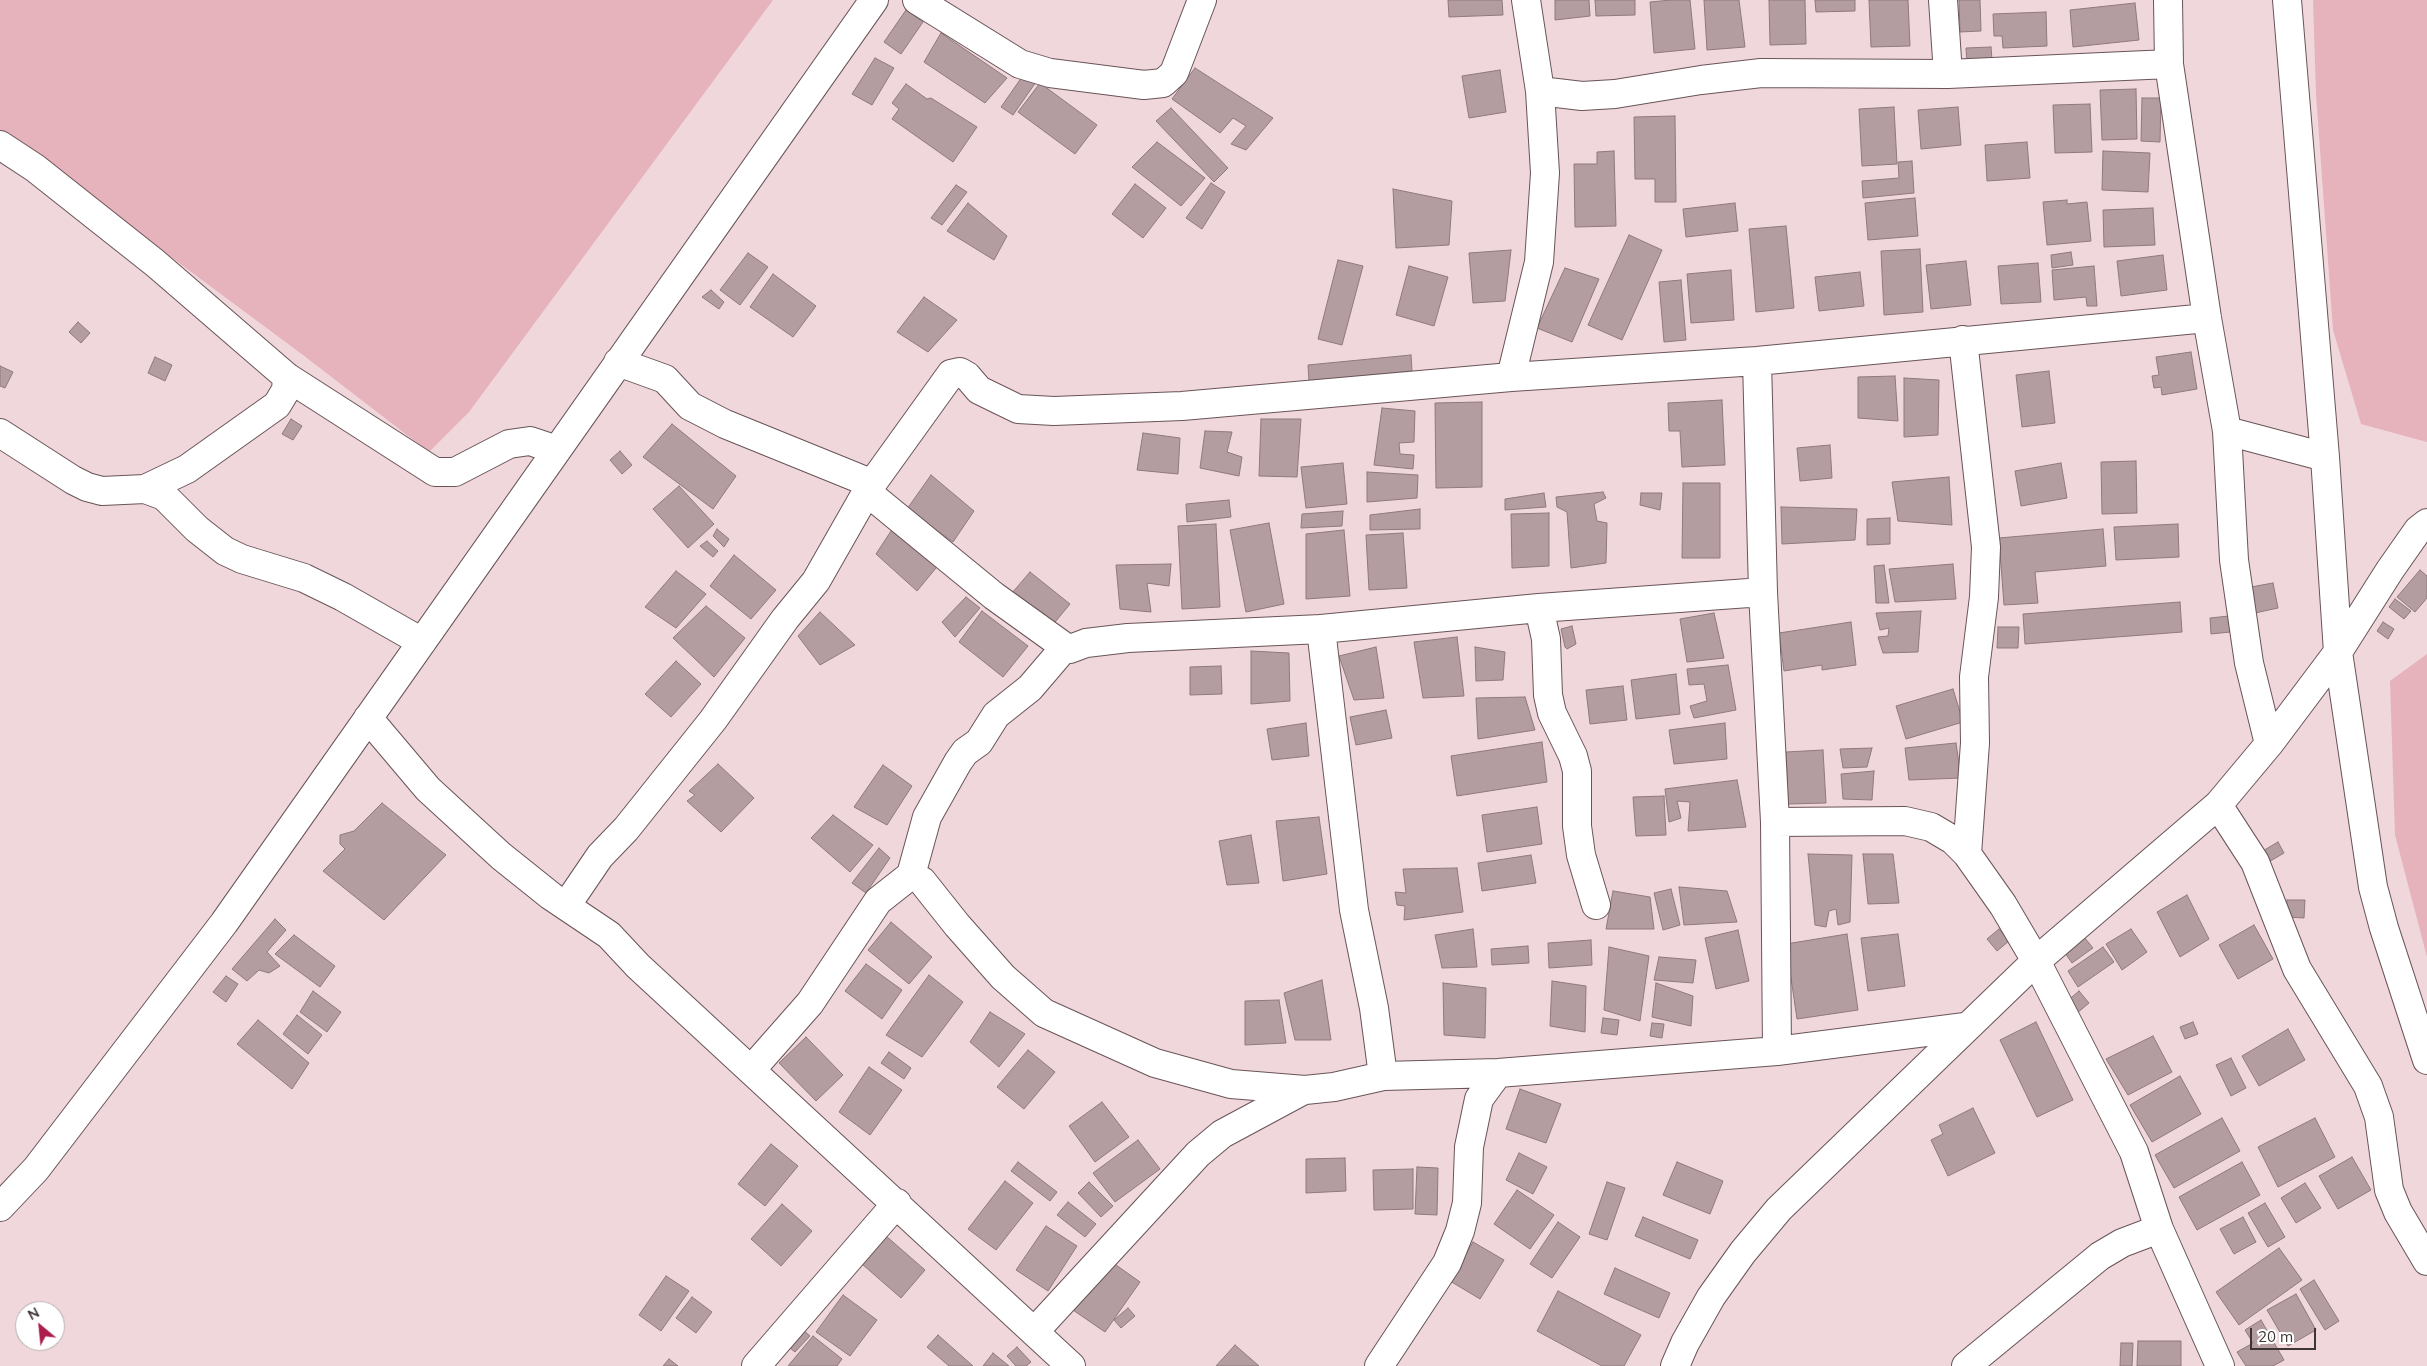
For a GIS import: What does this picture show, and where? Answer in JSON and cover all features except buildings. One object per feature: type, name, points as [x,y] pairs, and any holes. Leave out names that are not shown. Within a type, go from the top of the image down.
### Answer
[{"type":"street","points":[[0,1207],[36,1169],[224,923],[874,0]]},
{"type":"street","points":[[917,0],[930,10],[1020,64],[1050,73],[1144,86],[1162,83],[1174,74],[1202,0]]},
{"type":"street","points":[[1511,377],[1539,262],[1545,173],[1540,92],[1526,0]]},
{"type":"street","points":[[1943,0],[1948,74]]},
{"type":"street","points":[[2168,0],[2169,64],[2207,318],[2227,432],[2234,560],[2249,663],[2269,744]]},
{"type":"street","points":[[2287,0],[2325,457],[2338,652],[2373,887],[2384,928],[2427,1060]]},
{"type":"street","points":[[1540,92],[1582,96],[1615,94],[1719,77],[1761,73],[1948,74],[2169,64]]},
{"type":"street","points":[[0,144],[36,168],[155,263],[287,377],[435,472],[455,472],[509,444],[530,441],[557,450]]},
{"type":"street","points":[[566,906],[600,856],[626,829],[713,720],[785,619],[816,581],[868,490],[951,374],[960,372],[967,376],[979,390],[996,400],[1018,409],[1054,411],[1182,406],[1511,377],[1757,361],[2207,318]]},
{"type":"street","points":[[1963,340],[1986,546],[1984,597],[1974,677],[1974,743],[1967,854]]},
{"type":"street","points":[[1757,361],[1764,592],[1775,822],[1777,1051]]},
{"type":"street","points":[[618,362],[665,379],[690,406],[725,424],[863,480],[868,490],[994,596],[1070,650],[1086,642],[1128,638],[1321,630],[1539,608],[1764,592]]},
{"type":"street","points":[[145,489],[187,469],[277,405],[286,390],[287,377]]},
{"type":"street","points":[[2227,432],[2325,457]]},
{"type":"street","points":[[0,433],[87,487],[102,490],[145,489],[164,496],[197,529],[225,551],[242,559],[304,578],[343,597],[422,642]]},
{"type":"street","points":[[1675,1366],[1711,1297],[1743,1252],[1779,1209],[1965,1027],[2036,961],[2218,805],[2269,744],[2338,652],[2390,570],[2418,530],[2427,523]]},
{"type":"street","points":[[1539,608],[1546,639],[1548,695],[1552,713],[1573,756],[1577,771],[1577,826],[1581,855],[1596,905]]},
{"type":"street","points":[[1321,630],[1354,910],[1374,1008],[1383,1076]]},
{"type":"street","points":[[751,1070],[810,1002],[878,901],[911,874],[927,817],[958,762],[971,746],[979,742],[996,715],[1030,688],[1065,647]]},
{"type":"street","points":[[368,718],[428,789],[501,856],[566,906],[609,935],[638,966],[897,1203],[1071,1366]]},
{"type":"street","points":[[2218,805],[2254,862],[2297,969],[2368,1086],[2379,1117],[2389,1190],[2398,1212],[2427,1261]]},
{"type":"street","points":[[1775,822],[1905,821],[1931,828],[1953,840],[1967,854],[2003,905],[2036,961],[2134,1152],[2159,1229],[2220,1366]]},
{"type":"street","points":[[911,874],[922,882],[1003,977],[1044,1012],[1111,1041],[1137,1056],[1175,1070],[1231,1084],[1305,1090],[1334,1087],[1383,1076],[1498,1073],[1777,1051],[1965,1027]]},
{"type":"street","points":[[1379,1366],[1447,1263],[1460,1231],[1467,1203],[1469,1147],[1479,1099],[1498,1073]]},
{"type":"street","points":[[1034,1332],[1198,1154],[1231,1129],[1305,1090]]},
{"type":"street","points":[[756,1366],[897,1203]]},
{"type":"street","points":[[1966,1366],[2100,1256],[2122,1243],[2159,1229]]},
{"type":"shaded area","points":[[0,0],[773,0],[469,412],[429,452],[303,355],[0,130]]},
{"type":"shaded area","points":[[2313,0],[2427,0],[2427,442],[2361,424],[2333,330],[2316,94]]},
{"type":"shaded area","points":[[2427,654],[2427,957],[2395,835],[2390,681]]}]
